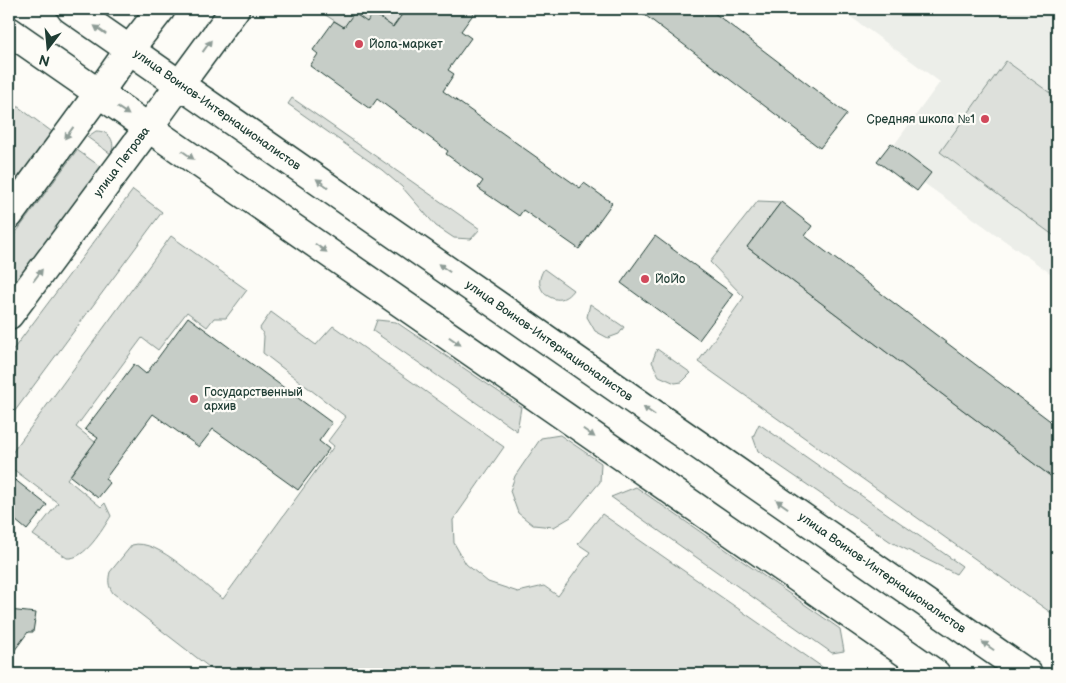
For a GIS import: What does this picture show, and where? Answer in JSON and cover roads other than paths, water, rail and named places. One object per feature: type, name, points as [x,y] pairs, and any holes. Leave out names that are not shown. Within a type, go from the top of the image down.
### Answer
[{"type":"main road","name":"улица Воинов-Интернационалистов","points":[[71,9],[1028,674]]},
{"type":"main road","points":[[9,215],[160,9]]},
{"type":"main road","name":"улица Петрова","points":[[9,315],[234,9]]},
{"type":"main road","points":[[9,31],[936,674]]},
{"type":"place","name":"Йола-маркет","points":[[359,44]]},
{"type":"place","name":"Средняя школа №1","points":[[985,119]]},
{"type":"place","name":"ЙоЙо","points":[[645,279]]},
{"type":"place","name":"Государственный архив","points":[[194,399]]}]
